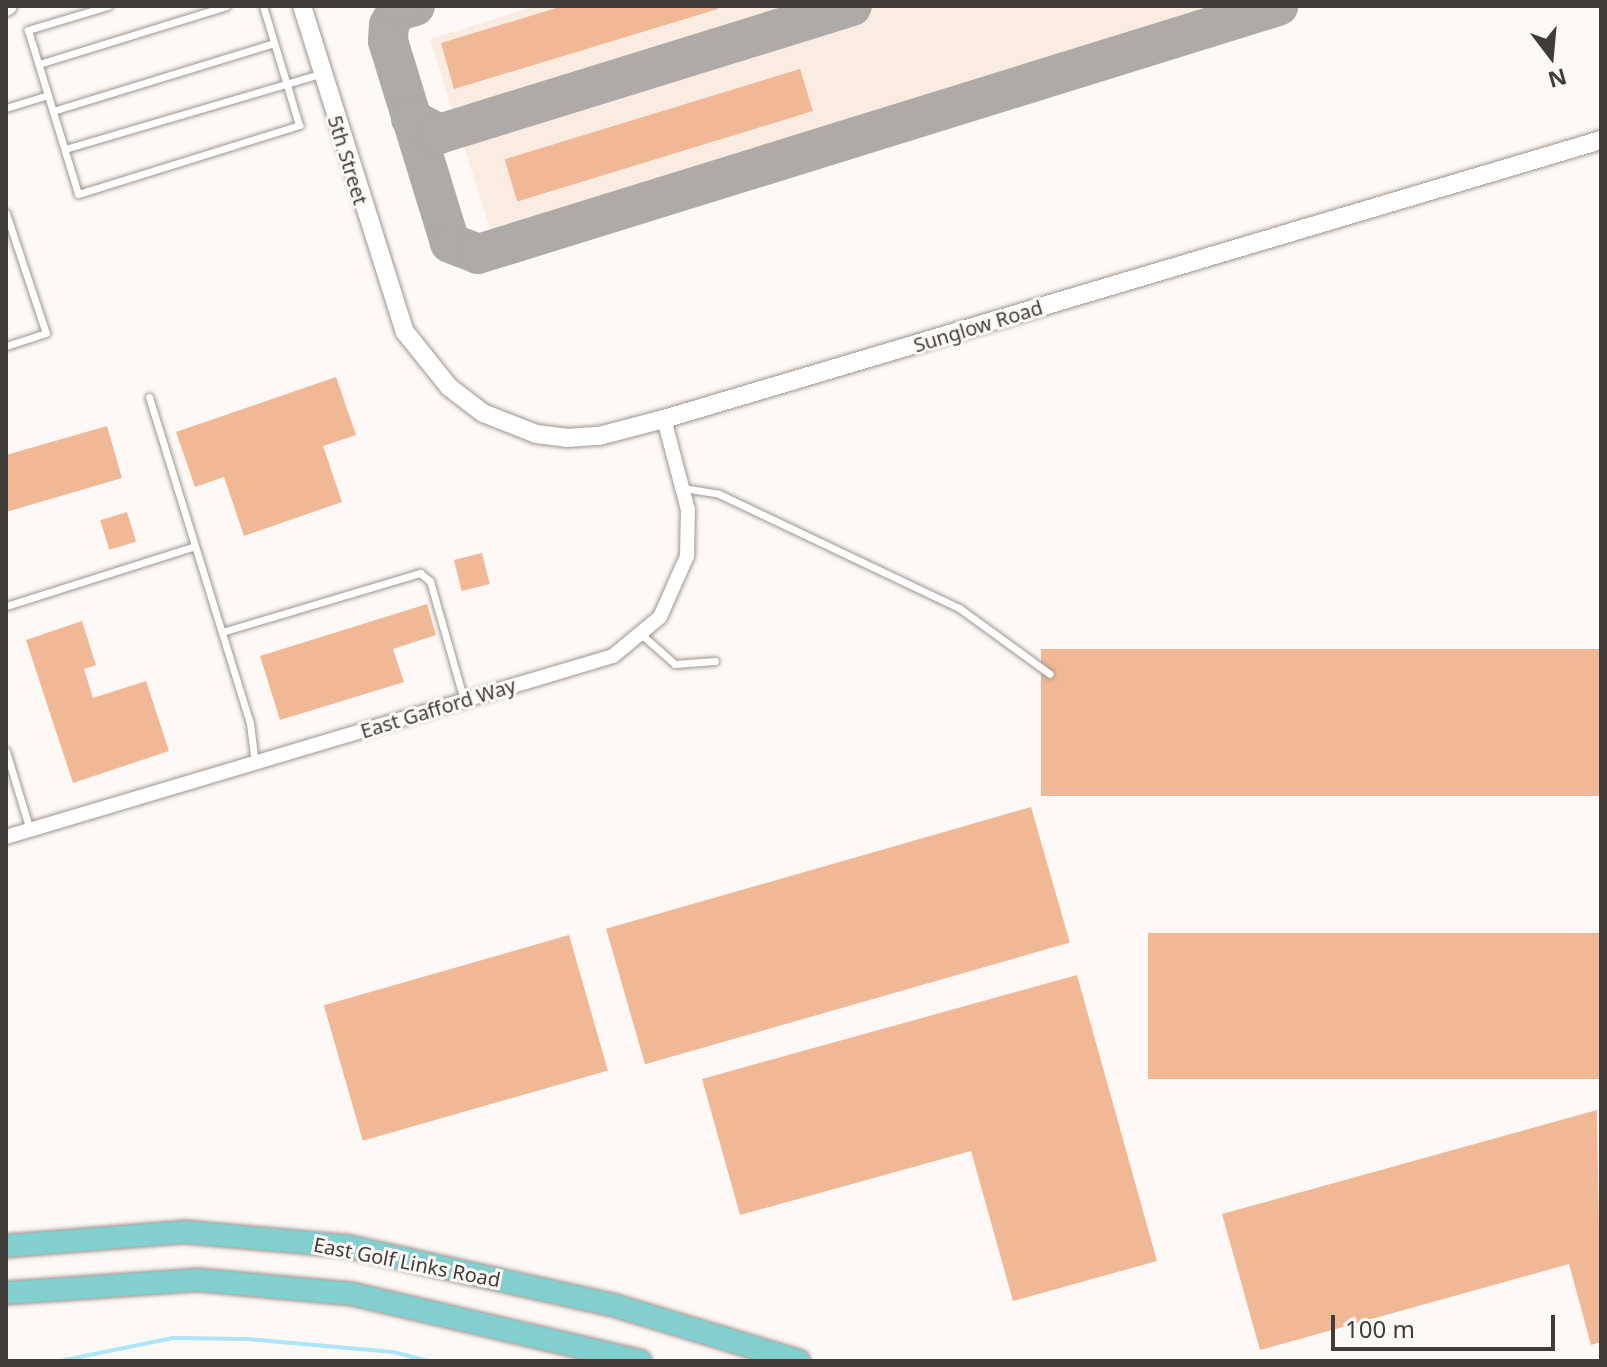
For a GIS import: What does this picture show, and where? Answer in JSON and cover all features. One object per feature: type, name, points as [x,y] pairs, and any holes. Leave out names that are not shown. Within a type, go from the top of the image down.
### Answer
[{"type":"main road","name":"East Golf Links Road","points":[[6,1246],[185,1232],[346,1246],[613,1305],[799,1361]]},
{"type":"main road","name":"East Golf Links Road","points":[[6,1293],[199,1280],[352,1294],[640,1361]]},
{"type":"street","name":"5th Street","points":[[302,6],[396,313]]},
{"type":"street","name":"Sunglow Road","points":[[396,313],[416,350],[449,387],[511,427],[567,438],[599,436],[1601,140]]},
{"type":"street","name":"East Gafford Way","points":[[6,837],[613,656],[660,617],[681,577],[689,532],[683,488],[664,419]]},
{"type":"lane","points":[[108,6],[28,30],[78,194],[299,125],[263,6]]},
{"type":"lane","points":[[39,64],[226,6]]},
{"type":"lane","points":[[53,111],[274,43]]},
{"type":"lane","points":[[65,149],[322,73]]},
{"type":"lane","points":[[6,108],[48,95]]},
{"type":"lane","points":[[6,213],[46,333],[6,346]]},
{"type":"lane","points":[[149,397],[250,723],[255,762]]},
{"type":"lane","points":[[683,488],[719,494],[959,608],[1050,674]]},
{"type":"lane","points":[[6,606],[195,546]]},
{"type":"lane","points":[[222,632],[420,573],[430,581],[464,700]]},
{"type":"lane","points":[[642,635],[675,664],[715,661]]},
{"type":"lane","points":[[6,751],[30,830]]},
{"type":"shaded area","points":[[536,6],[1210,6],[491,232],[430,39]]},
{"type":"building","points":[[563,6],[717,6],[718,9],[454,89],[441,43]]},
{"type":"building","points":[[800,69],[813,111],[517,201],[505,159]]},
{"type":"building","points":[[336,377],[356,435],[323,446],[342,502],[244,536],[224,477],[195,487],[176,432]]},
{"type":"building","points":[[107,426],[122,478],[6,512],[6,455]]},
{"type":"building","points":[[127,512],[136,542],[109,550],[100,520]]},
{"type":"building","points":[[482,553],[490,584],[462,591],[454,560]]},
{"type":"building","points":[[427,604],[436,635],[393,649],[404,682],[280,720],[260,656]]},
{"type":"building","points":[[82,621],[96,665],[84,669],[93,698],[146,681],[169,751],[73,783],[26,640]]},
{"type":"building","points":[[1041,649],[1601,649],[1601,796],[1041,796]]},
{"type":"building","points":[[1031,807],[1070,943],[645,1064],[606,929]]},
{"type":"building","points":[[1148,933],[1601,933],[1601,1079],[1148,1079]]},
{"type":"building","points":[[569,935],[608,1071],[363,1141],[324,1005]]},
{"type":"building","points":[[1077,975],[1157,1261],[1013,1301],[971,1151],[740,1215],[702,1079]]},
{"type":"building","points":[[1597,1110],[1601,1342],[1591,1345],[1569,1264],[1260,1350],[1222,1214]]},
{"type":"waterway","points":[[60,1361],[173,1338],[247,1339],[393,1352],[430,1361]]},
{"type":"taxiway","points":[[415,6],[397,11],[389,25],[388,41],[450,243],[478,254],[1278,6]]},
{"type":"taxiway","points":[[411,119],[439,134],[852,6]]}]
